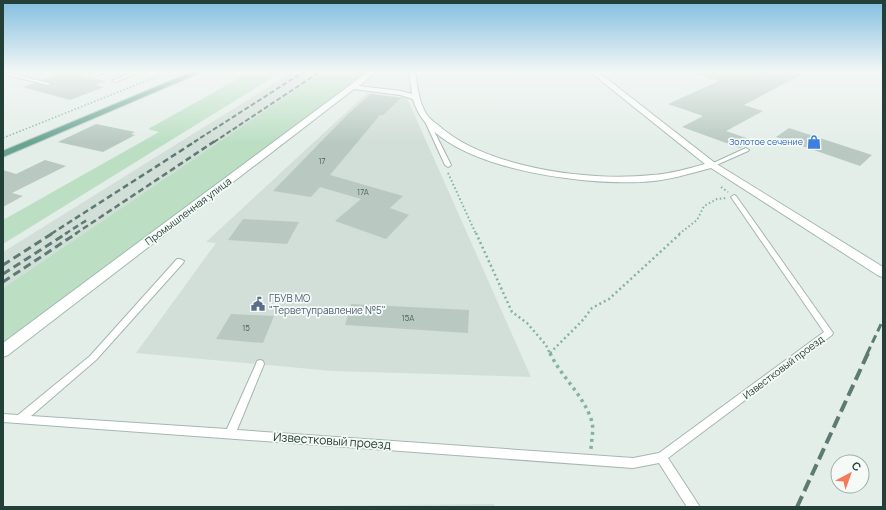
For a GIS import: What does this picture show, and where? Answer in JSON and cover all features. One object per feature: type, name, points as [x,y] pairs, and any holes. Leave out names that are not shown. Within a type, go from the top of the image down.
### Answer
[{"type":"main road","points":[[3,150],[135,95]]},
{"type":"main road","points":[[3,154],[144,95]]},
{"type":"street","name":"Промышленная улица","points":[[3,351],[344,95]]},
{"type":"street","points":[[407,95],[417,98]]},
{"type":"street","points":[[416,95],[424,117],[441,132],[462,145],[500,161],[542,172],[579,178],[644,179],[712,166]]},
{"type":"street","points":[[622,95],[712,166],[883,273]]},
{"type":"lane","points":[[424,117],[448,165]]},
{"type":"lane","points":[[712,166],[746,150]]},
{"type":"lane","name":"Известковый проезд","points":[[3,418],[633,463],[661,457],[830,333],[734,197]]},
{"type":"lane","points":[[20,419],[93,358],[180,261]]},
{"type":"lane","points":[[230,434],[260,364]]},
{"type":"lane","points":[[661,457],[694,507]]},
{"type":"path","points":[[3,138],[111,95]]},
{"type":"path","points":[[448,165],[448,173],[512,312],[527,323],[546,345],[556,368],[580,396],[592,423],[591,460]]},
{"type":"path","points":[[550,353],[582,321],[592,308],[609,299],[678,235],[697,220],[704,206],[717,199],[734,197]]},
{"type":"shaded area","points":[[256,95],[289,95],[3,288],[3,252]]},
{"type":"shaded area","points":[[365,95],[381,95],[407,98],[531,377],[332,371],[136,353],[216,243],[206,242]]},
{"type":"shaded area","points":[[494,504],[495,507],[242,507]]},
{"type":"green space","points":[[209,95],[244,95],[3,244],[3,220],[159,132],[148,129]]},
{"type":"green space","points":[[289,95],[336,95],[3,344],[3,288]]},
{"type":"building","points":[[51,95],[84,95],[70,100]]},
{"type":"building","points":[[370,95],[401,98],[383,115],[380,115],[330,175],[403,196],[390,208],[409,215],[386,239],[335,221],[361,199],[320,187],[311,197],[273,191],[347,115]]},
{"type":"building","points":[[688,95],[763,95],[744,105],[763,111],[726,131],[752,140],[740,148],[682,127],[703,116],[668,104]]},
{"type":"building","points":[[96,124],[135,132],[131,134],[135,135],[103,152],[58,142]]},
{"type":"building","points":[[789,128],[872,155],[860,166],[776,137]]},
{"type":"building","points":[[45,160],[66,166],[12,193],[23,196],[3,207],[3,170],[16,174]]},
{"type":"building","points":[[243,219],[299,222],[287,244],[228,240]]},
{"type":"building","points":[[351,304],[469,310],[468,333],[345,325]]},
{"type":"building","points":[[231,314],[274,316],[263,343],[216,339]]},
{"type":"railway","points":[[194,142],[268,95]]},
{"type":"railway","points":[[214,142],[285,95]]},
{"type":"railway","points":[[51,234],[196,141]]},
{"type":"railway","points":[[75,234],[215,141]]},
{"type":"railway","points":[[65,234],[87,220]]},
{"type":"railway","points":[[3,265],[53,233]]},
{"type":"railway","points":[[3,274],[67,233]]},
{"type":"railway","points":[[3,282],[77,233]]},
{"type":"railway","points":[[867,354],[883,320]]},
{"type":"railway","points":[[797,507],[868,353]]},
{"type":"place","name":"Золотое сечение","points":[[814,142]]},
{"type":"place","name":"ГБУВ МО \"Терветуправление №5\"","points":[[258,304]]}]
